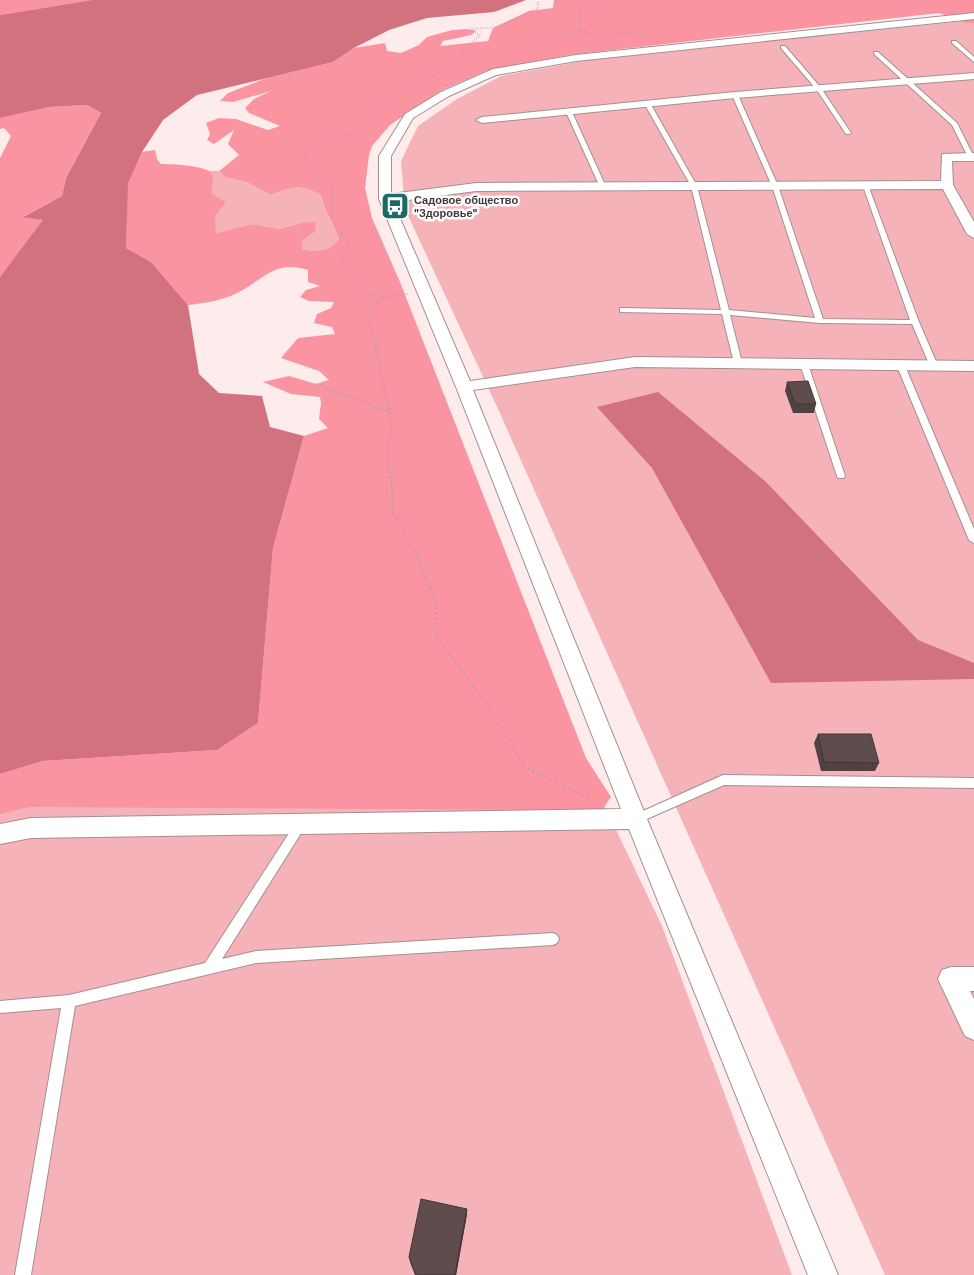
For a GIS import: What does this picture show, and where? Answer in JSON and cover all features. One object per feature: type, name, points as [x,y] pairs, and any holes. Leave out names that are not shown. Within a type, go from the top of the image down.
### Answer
[{"type":"street","points":[[823,1275],[636,819],[464,387],[385,199],[385,156],[409,116],[444,94],[493,72],[576,58],[931,20],[972,22]]},
{"type":"street","points":[[482,120],[735,95],[974,76]]},
{"type":"street","points":[[972,157],[946,157],[947,186],[971,222],[974,234]]},
{"type":"street","points":[[385,199],[476,187],[947,186]]},
{"type":"street","points":[[464,387],[635,362],[974,366]]},
{"type":"street","points":[[0,834],[31,828],[636,819]]},
{"type":"street","points":[[974,979],[951,979],[974,1027]]},
{"type":"lane","points":[[954,42],[974,60]]},
{"type":"lane","points":[[783,47],[819,89],[848,133]]},
{"type":"lane","points":[[876,53],[954,124],[972,157]]},
{"type":"lane","points":[[735,95],[775,186],[820,321]]},
{"type":"lane","points":[[647,103],[694,186],[738,363]]},
{"type":"lane","points":[[568,112],[603,187]]},
{"type":"lane","points":[[866,186],[915,322],[934,366]]},
{"type":"lane","points":[[623,310],[724,312],[820,321],[915,322]]},
{"type":"lane","points":[[804,364],[841,476]]},
{"type":"lane","points":[[901,366],[974,540]]},
{"type":"lane","points":[[636,819],[723,780],[974,784]]},
{"type":"lane","points":[[210,967],[301,824]]},
{"type":"lane","points":[[0,1007],[69,1001],[256,957],[552,939]]},
{"type":"lane","points":[[23,1275],[69,1001]]},
{"type":"path","points":[[578,31],[579,17],[583,7],[607,0]]},
{"type":"path","points":[[523,42],[557,34],[572,34],[578,31],[605,35],[630,32],[641,37],[642,45],[634,52]]},
{"type":"path","points":[[386,298],[366,309],[390,412],[391,432],[387,459],[392,482],[393,512],[415,552],[436,603],[437,637],[485,702],[526,768],[590,799]]},
{"type":"path","points":[[316,384],[390,412]]},
{"type":"shaded area","points":[[0,0],[92,0],[0,15]]},
{"type":"shaded area","points":[[92,0],[526,0],[494,12],[427,18],[389,30],[354,48],[333,62],[197,95],[163,120],[142,152],[128,183],[126,248],[151,262],[188,305],[199,374],[219,393],[262,396],[270,427],[304,436],[273,548],[258,723],[217,750],[43,761],[0,774],[0,277],[43,220],[23,217],[62,196],[66,178],[101,113],[87,105],[50,107],[0,118],[0,15]]},
{"type":"shaded area","points":[[554,0],[974,0],[974,23],[967,23],[939,13],[569,55],[486,71],[442,90],[390,125],[372,146],[365,188],[372,218],[400,282],[586,758],[611,797],[600,813],[539,810],[29,807],[0,814],[0,774],[43,761],[217,750],[258,723],[273,548],[304,436],[328,428],[319,419],[320,397],[291,394],[263,382],[289,376],[316,384],[329,380],[319,371],[281,358],[298,338],[335,334],[332,327],[314,323],[317,314],[331,308],[334,302],[309,301],[300,297],[306,290],[320,286],[308,282],[308,270],[288,267],[272,272],[229,297],[188,305],[151,262],[126,248],[127,183],[142,152],[155,150],[157,159],[161,164],[196,167],[209,171],[212,174],[212,194],[226,202],[215,216],[216,233],[252,224],[280,229],[301,223],[316,222],[315,232],[302,241],[302,249],[317,251],[327,249],[339,239],[321,195],[308,189],[291,188],[271,195],[247,182],[225,177],[219,171],[239,155],[228,144],[234,130],[214,144],[207,140],[210,134],[206,123],[219,118],[236,119],[268,130],[280,126],[249,113],[245,108],[254,99],[271,91],[233,102],[220,101],[228,93],[267,78],[333,62],[354,48],[385,43],[387,51],[401,53],[419,45],[427,37],[452,30],[467,29],[476,31],[471,35],[443,41],[440,46],[488,41],[493,28],[529,11],[553,8]]},
{"type":"shaded area","points":[[974,20],[974,1275],[885,1275],[498,409],[405,209],[401,161],[418,126],[457,99],[501,76],[582,61]]},
{"type":"shaded area","points":[[87,105],[101,113],[66,178],[62,196],[24,216],[44,220],[0,277],[0,158],[11,136],[4,128],[0,129],[0,118],[50,107]]},
{"type":"shaded area","points":[[209,171],[219,171],[225,177],[247,182],[271,195],[291,188],[302,188],[321,195],[339,239],[332,247],[323,251],[302,249],[302,241],[315,232],[315,223],[301,223],[280,229],[252,224],[216,233],[211,188],[212,175]]},
{"type":"shaded area","points":[[658,392],[765,481],[918,640],[974,663],[974,679],[771,683],[652,468],[597,407]]},
{"type":"shaded area","points":[[600,796],[662,926],[792,1275],[0,1275],[0,804]]},
{"type":"building","points":[[808,381],[816,404],[795,404],[787,382]]},
{"type":"building","points":[[818,734],[871,734],[879,763],[824,762]]},
{"type":"building","points":[[421,1199],[467,1209],[455,1275],[416,1275],[409,1257]]},
{"type":"place","name":"Садовое общество \"Здоровье\"","points":[[395,206]]}]
